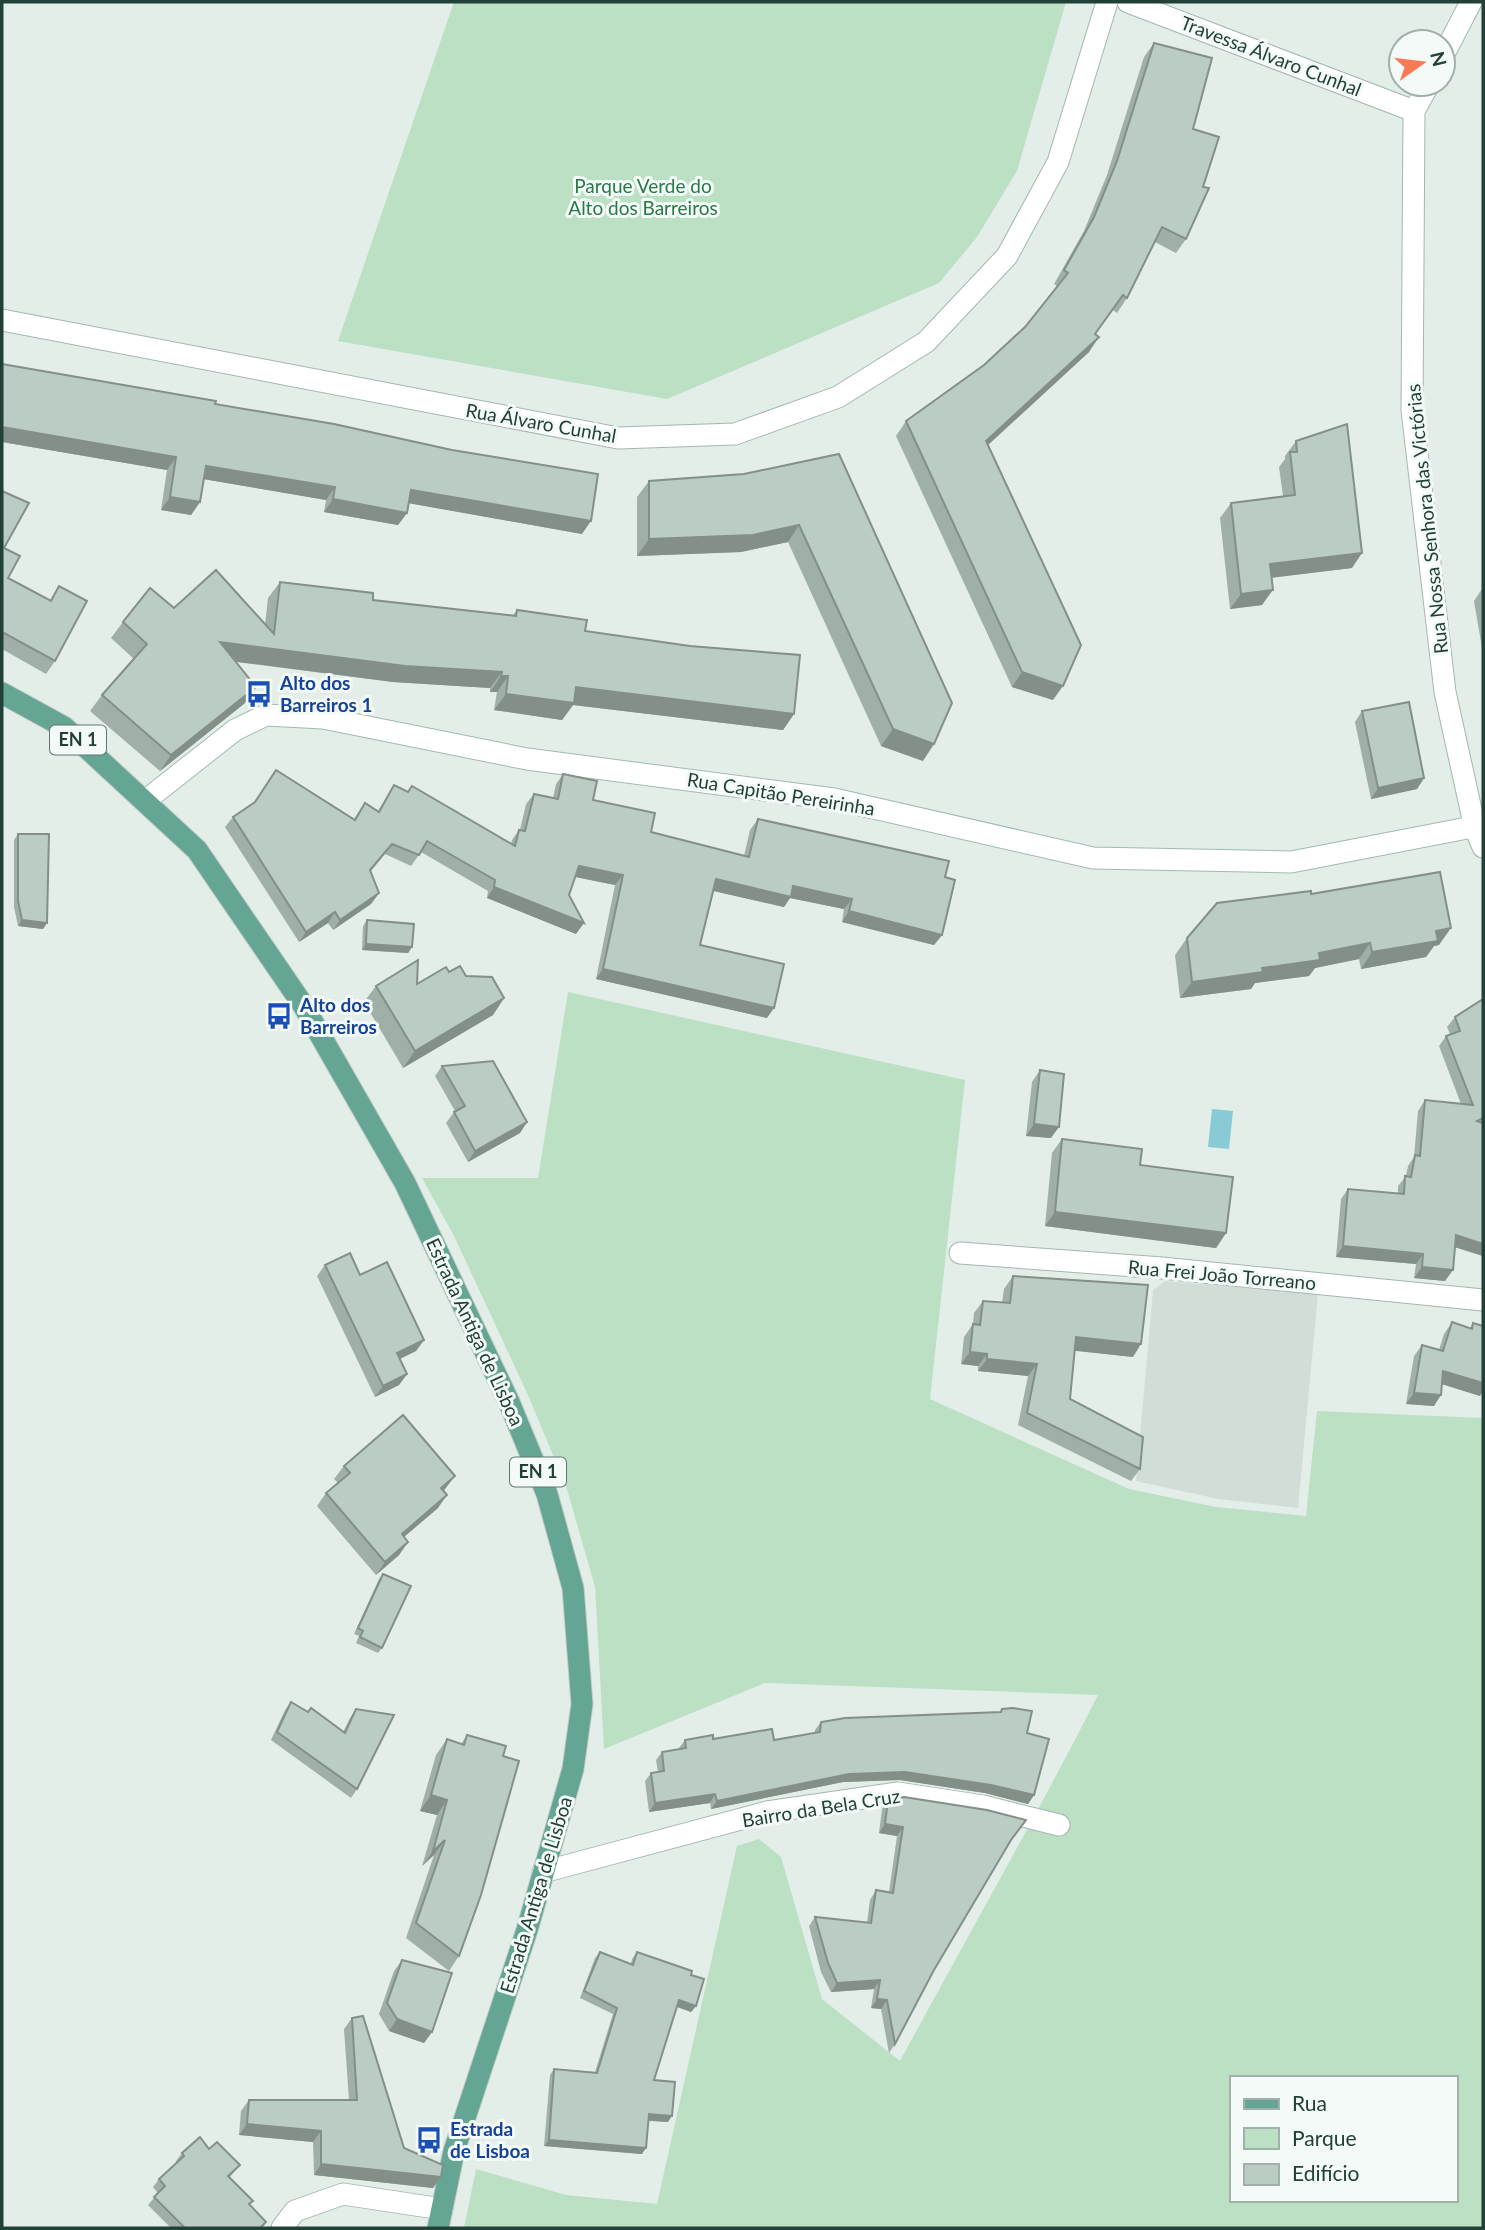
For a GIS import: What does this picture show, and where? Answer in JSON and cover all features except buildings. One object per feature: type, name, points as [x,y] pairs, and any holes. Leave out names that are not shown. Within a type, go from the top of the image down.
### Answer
[{"type":"main road","name":"Estrada Antiga de Lisboa","points":[[2,693],[64,727],[197,850],[303,1005],[435,1244],[509,1402],[547,1494],[573,1588],[582,1704],[573,1769],[454,2151],[440,2219]]},
{"type":"street","name":"Rua Álvaro Cunhal","points":[[2,320],[618,438],[735,434],[838,397],[926,342],[1007,256],[1058,162],[1107,2]]},
{"type":"street","name":"Travessa Álvaro Cunhal","points":[[1128,2],[1414,111]]},
{"type":"street","points":[[1457,29],[1471,2]]},
{"type":"street","name":"Rua Nossa Senhora das Victórias","points":[[1421,98],[1414,111],[1412,410],[1445,692],[1480,833]]},
{"type":"street","name":"Rua Capitão Pereirinha","points":[[145,801],[235,730],[266,715],[323,718],[527,759],[834,799],[1093,858],[1292,862],[1480,833]]},
{"type":"street","name":"Rua Frei João Torreano","points":[[960,1253],[1162,1268],[1483,1300]]},
{"type":"street","name":"Bairro da Bela Cruz","points":[[543,1872],[767,1812],[898,1793],[983,1807],[1059,1825]]},
{"type":"street","points":[[282,2228],[295,2211],[343,2194],[440,2219]]},
{"type":"shaded area","points":[[1165,1281],[1318,1294],[1298,1508],[1218,1499],[1136,1481],[1153,1290]]},
{"type":"green space","name":"Parque Verde do Alto dos Barreiros","points":[[454,2],[1066,2],[1017,171],[977,237],[939,283],[667,399],[338,341]]},
{"type":"green space","points":[[568,992],[965,1080],[930,1399],[1129,1489],[1216,1507],[1306,1516],[1317,1411],[1483,1418],[1483,2228],[464,2228],[476,2169],[566,2195],[657,2204],[737,1846],[759,1839],[781,1857],[822,1999],[900,2061],[1098,1695],[765,1683],[604,1749],[595,1587],[567,1489],[528,1395],[454,1236],[422,1178],[538,1178]]},
{"type":"water","points":[[1212,1109],[1233,1111],[1229,1149],[1208,1147]]},
{"type":"place","name":"Alto dos Barreiros 1","points":[[259,694]]},
{"type":"place","name":"Alto dos Barreiros","points":[[279,1016]]},
{"type":"place","name":"Estrada de Lisboa","points":[[429,2140]]}]
